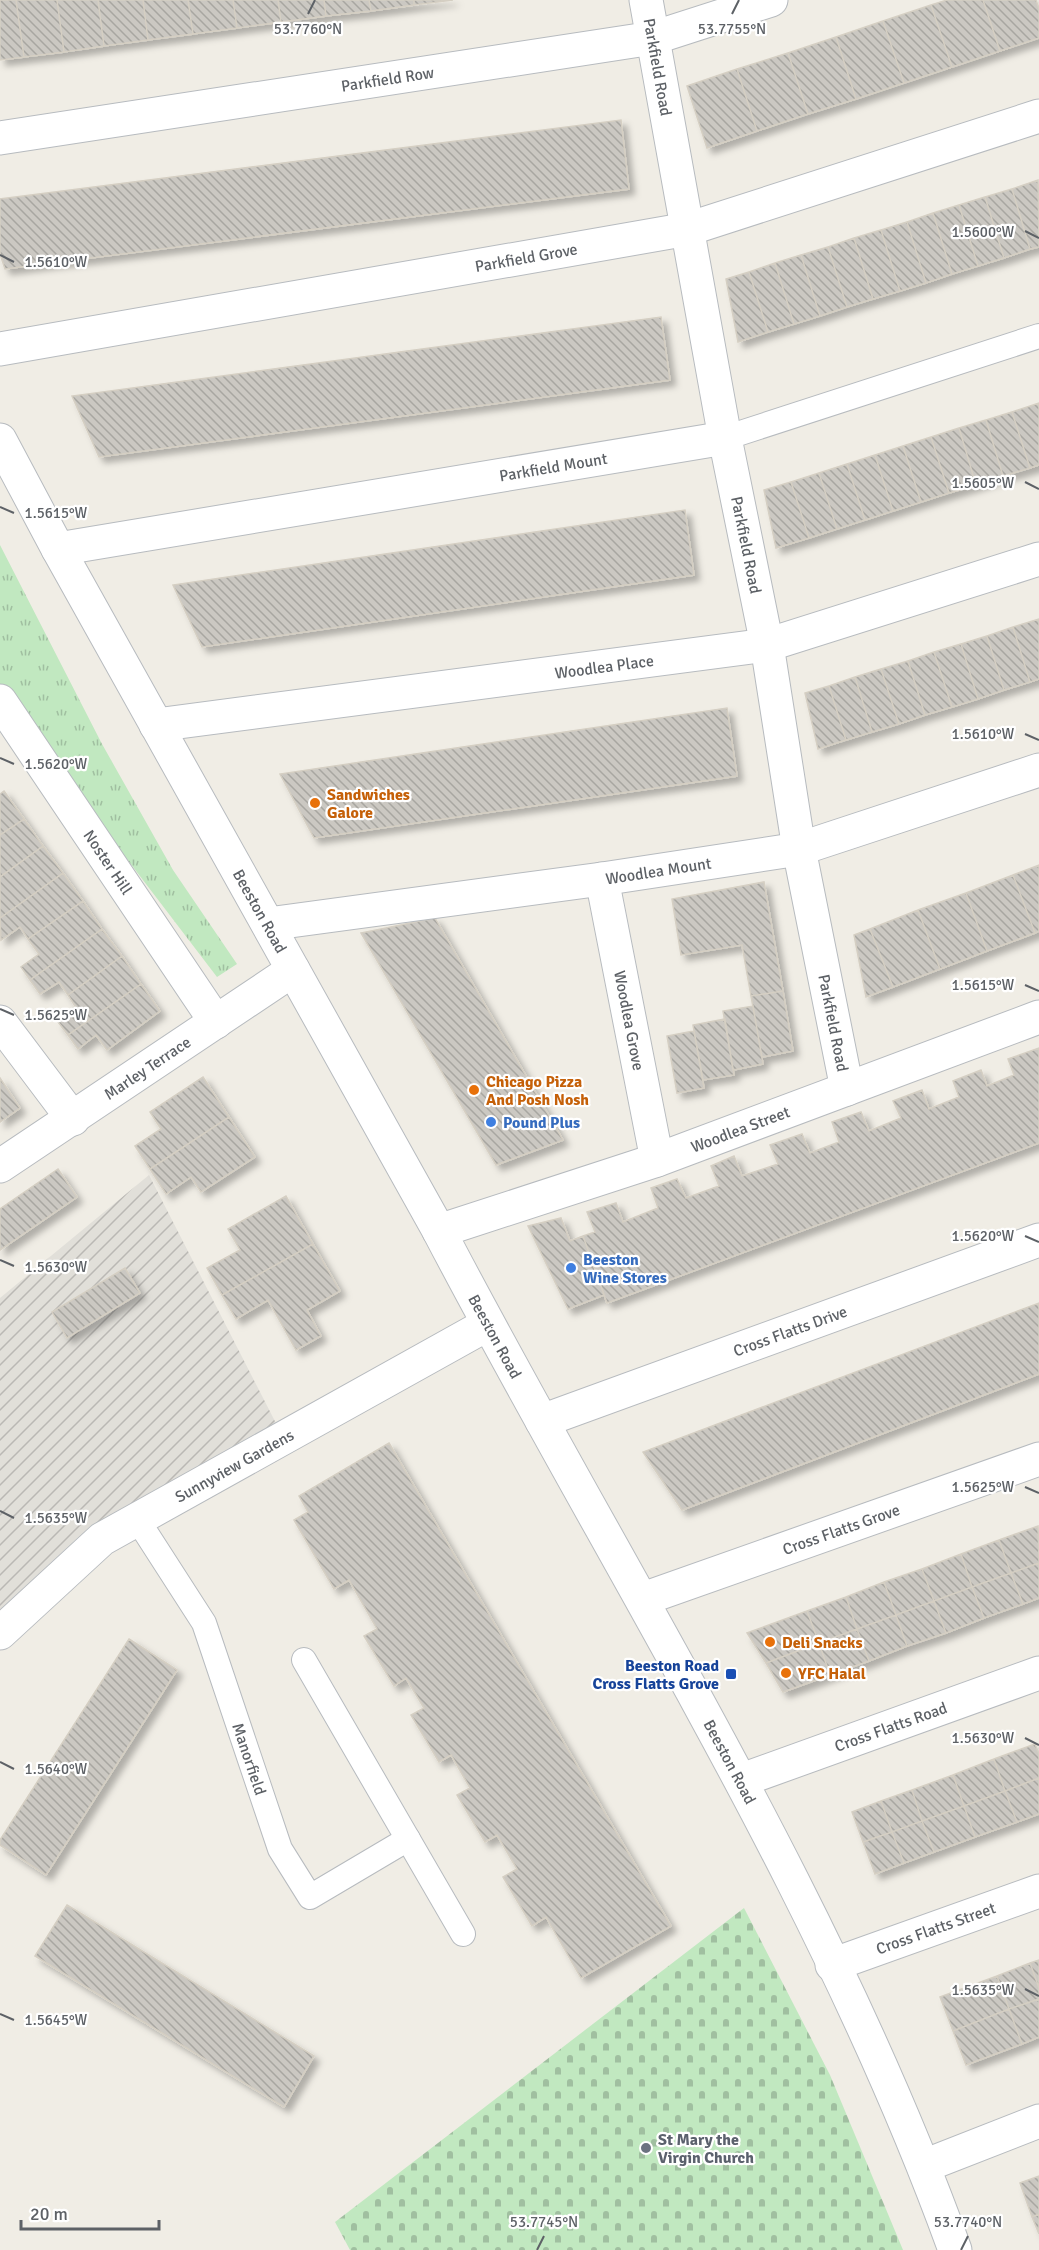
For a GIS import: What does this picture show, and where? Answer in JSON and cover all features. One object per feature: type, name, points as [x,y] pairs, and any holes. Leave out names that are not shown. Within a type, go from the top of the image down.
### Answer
[{"type":"street","name":"Parkfield Road","points":[[646,0],[725,438],[767,645],[799,849],[847,1089]]},
{"type":"street","name":"Parkfield Row","points":[[0,138],[653,38],[771,0]]},
{"type":"street","name":"Parkfield Grove","points":[[0,349],[688,229],[1039,116]]},
{"type":"street","name":"Parkfield Mount","points":[[58,549],[725,438]]},
{"type":"street","name":"Beeston Road","points":[[0,440],[58,549],[439,1231],[488,1324],[643,1599],[741,1780],[832,1965],[924,2166],[955,2250]]},
{"type":"street","name":"Woodlea Place","points":[[156,725],[767,645],[1039,559]]},
{"type":"street","name":"Noster Hill","points":[[0,701],[216,1022]]},
{"type":"street","name":"Woodlea Mount","points":[[268,924],[602,879],[799,849],[1039,770]]},
{"type":"street","name":"Woodlea Grove","points":[[602,879],[657,1160]]},
{"type":"street","name":"Marley Terrace","points":[[0,1166],[293,970]]},
{"type":"street","name":"Woodlea Street","points":[[439,1231],[657,1160],[1039,1017]]},
{"type":"street","points":[[0,1022],[73,1119]]},
{"type":"street","name":"Cross Flatts Drive","points":[[542,1421],[1039,1240]]},
{"type":"street","name":"Sunnyview Gardens","points":[[0,1633],[102,1539],[488,1324]]},
{"type":"street","name":"Cross Flatts Grove","points":[[643,1599],[1039,1459]]},
{"type":"street","name":"Cross Flatts Road","points":[[741,1780],[1039,1673]]},
{"type":"street","name":"Cross Flatts Street","points":[[832,1965],[1039,1891]]},
{"type":"street","points":[[924,2166],[1039,2121]]},
{"type":"lane","name":"Parkfield Mount","points":[[725,438],[1039,336]]},
{"type":"lane","name":"Manorfield","points":[[137,1519],[204,1623],[280,1849],[310,1898],[408,1839]]},
{"type":"lane","points":[[304,1660],[463,1934]]},
{"type":"shaded area","points":[[149,1175],[283,1437],[102,1539],[0,1633],[0,1298]]},
{"type":"green space","points":[[0,545],[102,744],[173,870],[237,964],[217,977],[33,736],[0,687]]},
{"type":"green space","name":"St Mary the Virgin Church","points":[[744,1908],[830,2075],[903,2250],[350,2250],[335,2222]]},
{"type":"building","points":[[0,0],[16,0],[24,57],[0,60]]},
{"type":"building","points":[[16,0],[57,0],[64,52],[24,57]]},
{"type":"building","points":[[57,0],[98,0],[104,46],[64,52]]},
{"type":"building","points":[[98,0],[143,0],[148,40],[104,46]]},
{"type":"building","points":[[143,0],[188,0],[193,34],[148,40]]},
{"type":"building","points":[[188,0],[233,0],[237,28],[193,34]]},
{"type":"building","points":[[233,0],[278,0],[281,22],[237,28]]},
{"type":"building","points":[[278,0],[324,0],[326,16],[281,22]]},
{"type":"building","points":[[324,0],[369,0],[371,11],[326,16]]},
{"type":"building","points":[[369,0],[414,0],[414,5],[371,11]]},
{"type":"building","points":[[414,0],[453,0],[414,5]]},
{"type":"building","points":[[947,0],[983,0],[1000,51],[952,67],[931,5]]},
{"type":"building","points":[[983,0],[1036,0],[1039,9],[1039,38],[1000,51]]},
{"type":"building","points":[[931,5],[952,67],[904,83],[883,21]]},
{"type":"building","points":[[883,21],[904,83],[856,99],[836,37]]},
{"type":"building","points":[[836,37],[856,99],[808,114],[788,53]]},
{"type":"building","points":[[788,53],[808,114],[757,131],[737,69]]},
{"type":"building","points":[[737,69],[757,131],[707,148],[687,86]]},
{"type":"building","points":[[621,120],[629,189],[5,269],[0,254],[0,199]]},
{"type":"building","points":[[1038,180],[1039,247],[1030,249],[1012,189]]},
{"type":"building","points":[[1012,189],[1030,249],[1004,258],[985,197]]},
{"type":"building","points":[[985,197],[1004,258],[978,266],[959,205]]},
{"type":"building","points":[[959,205],[978,266],[952,274],[933,213]]},
{"type":"building","points":[[933,213],[952,274],[926,283],[907,222]]},
{"type":"building","points":[[907,222],[926,283],[900,291],[881,230]]},
{"type":"building","points":[[881,230],[900,291],[873,299],[854,238]]},
{"type":"building","points":[[854,238],[873,299],[847,307],[828,247]]},
{"type":"building","points":[[828,247],[847,307],[820,316],[801,255]]},
{"type":"building","points":[[801,255],[820,316],[794,324],[775,263]]},
{"type":"building","points":[[775,263],[794,324],[768,332],[749,272]]},
{"type":"building","points":[[749,272],[768,332],[738,342],[726,279]]},
{"type":"building","points":[[661,317],[670,380],[99,457],[72,396]]},
{"type":"building","points":[[1039,403],[1039,465],[1030,468],[1012,412]]},
{"type":"building","points":[[1012,412],[1030,468],[1003,476],[986,420]]},
{"type":"building","points":[[986,420],[1003,476],[976,485],[959,428]]},
{"type":"building","points":[[959,428],[976,485],[949,493],[931,437]]},
{"type":"building","points":[[931,437],[949,493],[921,502],[903,446]]},
{"type":"building","points":[[903,446],[921,502],[893,511],[875,455]]},
{"type":"building","points":[[875,455],[893,511],[865,520],[847,464]]},
{"type":"building","points":[[847,464],[865,520],[837,529],[819,473]]},
{"type":"building","points":[[819,473],[837,529],[809,538],[791,482]]},
{"type":"building","points":[[791,482],[809,538],[776,548],[764,490]]},
{"type":"building","points":[[685,510],[694,575],[202,647],[173,585]]},
{"type":"building","points":[[1039,619],[1039,679],[1030,682],[1013,627]]},
{"type":"building","points":[[1013,627],[1030,682],[1004,690],[987,636]]},
{"type":"building","points":[[987,636],[1004,690],[978,699],[961,644]]},
{"type":"building","points":[[961,644],[978,699],[952,707],[934,652]]},
{"type":"building","points":[[934,652],[952,707],[925,715],[908,661]]},
{"type":"building","points":[[908,661],[925,715],[899,724],[881,669]]},
{"type":"building","points":[[881,669],[899,724],[872,732],[855,677]]},
{"type":"building","points":[[855,677],[872,732],[846,740],[829,686]]},
{"type":"building","points":[[829,686],[846,740],[818,749],[805,693]]},
{"type":"building","points":[[727,708],[737,776],[314,838],[280,774]]},
{"type":"building","points":[[4,791],[24,819],[0,835],[0,794]]},
{"type":"building","points":[[24,819],[43,846],[0,877],[0,835]]},
{"type":"building","points":[[43,846],[63,873],[0,918],[0,877]]},
{"type":"building","points":[[1039,865],[1039,931],[1035,933],[1013,875]]},
{"type":"building","points":[[63,873],[83,901],[28,939],[20,927],[1,940],[0,918]]},
{"type":"building","points":[[1013,875],[1035,933],[987,951],[966,893]]},
{"type":"building","points":[[764,882],[783,991],[751,996],[742,945],[681,955],[672,899]]},
{"type":"building","points":[[966,893],[987,951],[940,969],[918,910]]},
{"type":"building","points":[[83,901],[102,929],[30,980],[21,967],[39,954],[28,939]]},
{"type":"building","points":[[918,910],[940,969],[893,987],[870,929]]},
{"type":"building","points":[[435,918],[563,1140],[496,1165],[361,933]]},
{"type":"building","points":[[102,929],[122,956],[68,995],[59,982],[40,994],[30,980]]},
{"type":"building","points":[[870,929],[893,987],[866,997],[854,935]]},
{"type":"building","points":[[122,956],[141,984],[68,1035],[58,1022],[77,1009],[68,995]]},
{"type":"building","points":[[141,984],[160,1011],[107,1050],[96,1035],[78,1049],[68,1035]]},
{"type":"building","points":[[783,991],[793,1051],[762,1057],[751,996]]},
{"type":"building","points":[[753,1006],[763,1064],[733,1070],[723,1011]]},
{"type":"building","points":[[725,1019],[734,1075],[703,1080],[693,1025]]},
{"type":"building","points":[[694,1031],[704,1088],[677,1093],[667,1036]]},
{"type":"building","points":[[1039,1048],[1039,1143],[607,1303],[583,1236],[595,1232],[587,1212],[616,1203],[623,1222],[658,1208],[651,1188],[677,1179],[686,1198],[719,1186],[711,1166],[734,1156],[742,1176],[778,1164],[770,1145],[802,1134],[810,1153],[839,1142],[832,1122],[861,1112],[869,1131],[901,1118],[893,1101],[922,1090],[929,1109],[959,1097],[953,1081],[981,1070],[987,1086],[1014,1075],[1008,1059]]},
{"type":"building","points":[[203,1077],[229,1117],[150,1169],[135,1146],[161,1129],[150,1112]]},
{"type":"building","points":[[0,1078],[20,1108],[0,1122]]},
{"type":"building","points":[[229,1117],[255,1157],[201,1192],[191,1177],[166,1194],[150,1169]]},
{"type":"building","points":[[58,1169],[77,1197],[0,1250],[0,1209]]},
{"type":"building","points":[[286,1196],[313,1244],[222,1295],[207,1268],[240,1250],[228,1229]]},
{"type":"building","name":"Beeston Wine Stores","points":[[561,1218],[570,1241],[583,1236],[604,1295],[568,1309],[528,1226]]},
{"type":"building","points":[[313,1244],[340,1291],[307,1310],[321,1336],[296,1350],[268,1300],[236,1319],[222,1295]]},
{"type":"building","points":[[125,1268],[140,1293],[67,1338],[52,1312]]},
{"type":"building","points":[[1039,1303],[1039,1374],[682,1510],[643,1452]]},
{"type":"building","points":[[389,1443],[671,1926],[581,1978],[546,1917],[532,1926],[503,1877],[517,1869],[497,1835],[485,1842],[457,1795],[470,1788],[451,1755],[439,1762],[411,1715],[424,1708],[406,1678],[394,1686],[364,1636],[377,1629],[349,1580],[334,1589],[294,1520],[308,1512],[299,1496]]},
{"type":"building","points":[[1038,1526],[1039,1563],[1011,1573],[999,1540]]},
{"type":"building","points":[[999,1540],[1011,1573],[972,1587],[961,1554]]},
{"type":"building","points":[[961,1554],[972,1587],[934,1601],[922,1569]]},
{"type":"building","points":[[1039,1563],[1039,1598],[1023,1604],[1011,1573]]},
{"type":"building","points":[[922,1569],[934,1601],[896,1615],[884,1582]]},
{"type":"building","points":[[1011,1573],[1023,1604],[984,1618],[972,1587]]},
{"type":"building","points":[[884,1582],[896,1615],[857,1629],[846,1597]]},
{"type":"building","points":[[972,1587],[984,1618],[946,1633],[934,1601]]},
{"type":"building","points":[[846,1597],[857,1629],[819,1643],[807,1611]]},
{"type":"building","points":[[934,1601],[946,1633],[907,1646],[896,1615]]},
{"type":"building","points":[[807,1611],[819,1643],[766,1663],[747,1633]]},
{"type":"building","points":[[896,1615],[907,1646],[869,1661],[857,1629]]},
{"type":"building","points":[[857,1629],[869,1661],[830,1675],[819,1643]]},
{"type":"building","points":[[129,1639],[177,1670],[46,1875],[0,1845],[0,1840]]},
{"type":"building","points":[[819,1643],[830,1675],[783,1692],[766,1663]]},
{"type":"building","points":[[1035,1744],[1039,1754],[1039,1778],[1005,1791],[994,1759]]},
{"type":"building","points":[[994,1759],[1005,1791],[964,1806],[953,1775]]},
{"type":"building","points":[[953,1775],[964,1806],[922,1821],[912,1790]]},
{"type":"building","points":[[1039,1778],[1039,1814],[1017,1822],[1005,1791]]},
{"type":"building","points":[[912,1790],[922,1821],[892,1832],[881,1801]]},
{"type":"building","points":[[1005,1791],[1017,1822],[975,1837],[964,1806]]},
{"type":"building","points":[[881,1801],[892,1832],[863,1842],[852,1812]]},
{"type":"building","points":[[964,1806],[975,1837],[934,1852],[922,1821]]},
{"type":"building","points":[[922,1821],[934,1852],[904,1863],[892,1832]]},
{"type":"building","points":[[892,1832],[904,1863],[875,1874],[863,1842]]},
{"type":"building","points":[[67,1905],[314,2056],[284,2107],[35,1956]]},
{"type":"building","points":[[1039,1960],[1039,1988],[1030,1963]]},
{"type":"building","points":[[1030,1963],[1039,1988],[1039,1999],[1009,2009],[997,1976]]},
{"type":"building","points":[[997,1976],[1009,2009],[953,2031],[940,1997]]},
{"type":"building","points":[[1039,1999],[1039,2037],[1022,2044],[1009,2009]]},
{"type":"building","points":[[1009,2009],[1022,2044],[966,2065],[953,2031]]},
{"type":"building","points":[[1039,2176],[1039,2214],[1032,2217],[1020,2183]]},
{"type":"building","points":[[1039,2214],[1039,2234],[1032,2217]]},
{"type":"place","name":"Sandwiches Galore","points":[[315,803]]},
{"type":"place","name":"Chicago Pizza And Posh Nosh","points":[[474,1090]]},
{"type":"place","name":"Pound Plus","points":[[491,1122]]},
{"type":"place","name":"Beeston Wine Stores","points":[[571,1268]]},
{"type":"place","name":"Deli Snacks","points":[[770,1642]]},
{"type":"place","name":"YFC Halal","points":[[786,1673]]},
{"type":"place","name":"Beeston Road Cross Flatts Grove","points":[[731,1674]]},
{"type":"place","name":"St Mary the Virgin Church","points":[[646,2148]]}]
